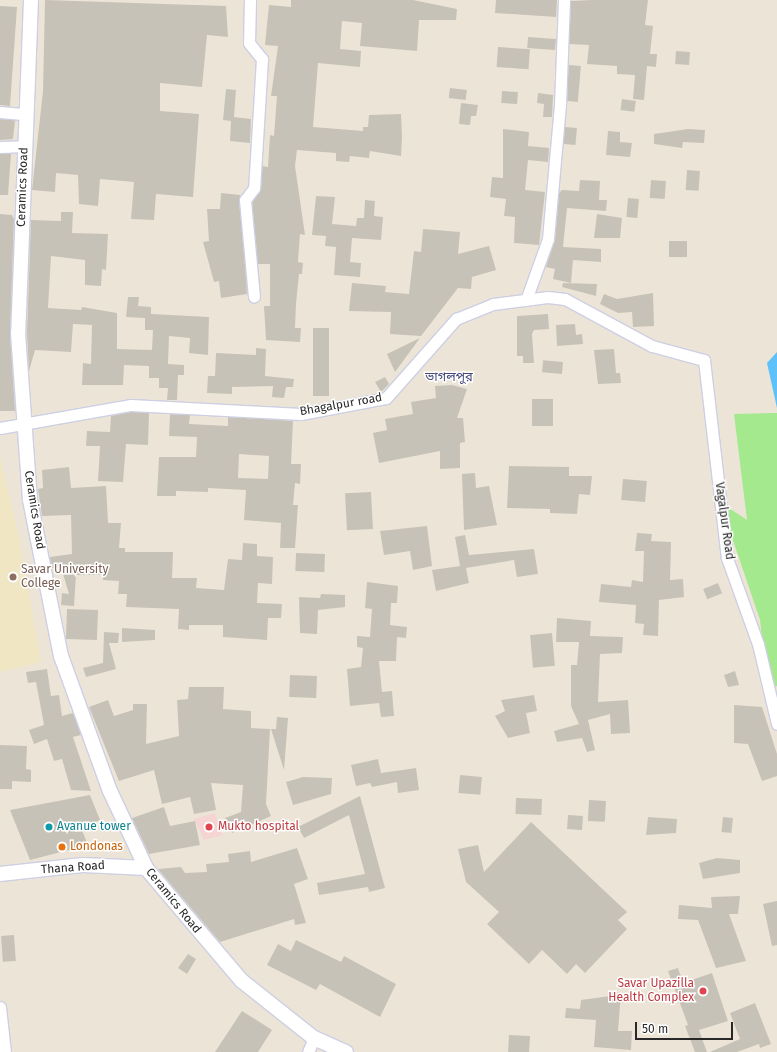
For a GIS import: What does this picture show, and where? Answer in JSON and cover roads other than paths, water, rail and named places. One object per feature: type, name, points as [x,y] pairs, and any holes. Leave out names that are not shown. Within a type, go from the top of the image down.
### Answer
[{"type":"street","name":"Ceramics Road","points":[[31,0],[25,114],[18,333],[23,426],[30,500],[61,656],[110,791],[146,868],[242,980],[314,1038],[346,1052]]},
{"type":"street","points":[[250,0],[249,43],[262,59],[254,188],[245,200],[254,297]]},
{"type":"street","points":[[526,300],[548,239],[560,105],[564,0]]},
{"type":"street","points":[[0,112],[25,114]]},
{"type":"street","points":[[0,147],[25,146]]},
{"type":"street","name":"Bhagalpur road","points":[[0,428],[23,426],[131,405],[301,414],[386,398],[456,319],[493,304],[526,300],[565,299],[652,346],[704,360]]},
{"type":"street","name":"Vagalpur Road","points":[[704,360],[727,558],[758,644],[777,724]]},
{"type":"street","name":"Thana Road","points":[[0,874],[83,865],[146,868]]},
{"type":"street","points":[[0,1007],[5,1052]]},
{"type":"street","points":[[308,1052],[314,1038]]},
{"type":"water","points":[[777,352],[777,408],[767,363]]},
{"type":"place","name":"Savar University College","points":[[13,577]]},
{"type":"place","name":"Avanue tower","points":[[49,827]]},
{"type":"place","name":"Mukto hospital","points":[[209,827]]},
{"type":"place","name":"Londonas","points":[[62,847]]},
{"type":"place","name":"Savar Upazilla Health Complex","points":[[703,991]]},
{"type":"district","name":"ভাগলপুর","points":[[449,377]]}]
